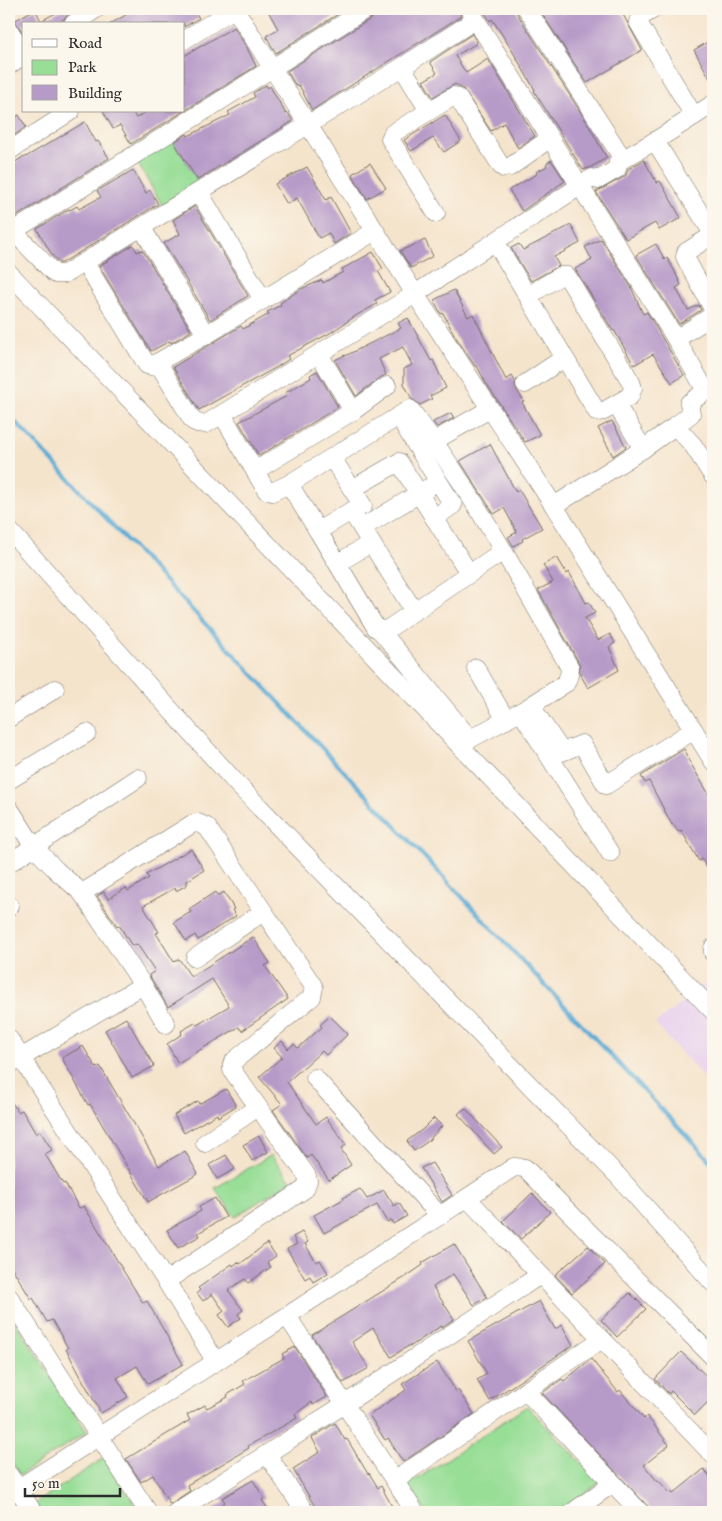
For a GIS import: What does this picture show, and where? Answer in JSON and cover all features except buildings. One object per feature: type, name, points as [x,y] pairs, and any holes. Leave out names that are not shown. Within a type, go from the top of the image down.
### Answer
[{"type":"street","points":[[185,39],[234,9],[554,506],[713,762]]},
{"type":"street","points":[[527,9],[620,161]]},
{"type":"street","points":[[654,9],[642,16],[638,22],[694,116]]},
{"type":"street","points":[[361,10],[11,230],[55,274],[65,274],[402,67],[472,14],[549,139],[586,182],[706,391],[689,402],[692,414],[643,449],[554,506]]},
{"type":"street","points":[[9,30],[22,52]]},
{"type":"street","points":[[9,65],[22,56]]},
{"type":"street","points":[[402,67],[429,111]]},
{"type":"street","points":[[436,213],[390,136],[393,133],[451,96],[456,96],[504,168],[510,167],[549,139]]},
{"type":"street","points":[[158,363],[193,420],[197,423],[206,424],[496,243],[586,182],[592,172],[606,162],[612,160],[620,161],[713,104]]},
{"type":"street","points":[[9,151],[69,112]]},
{"type":"street","points":[[655,141],[713,235],[686,252],[685,257],[713,310]]},
{"type":"street","points":[[199,192],[263,300]]},
{"type":"street","points":[[142,228],[206,335]]},
{"type":"street","points":[[85,263],[147,365],[152,366],[206,335],[375,230]]},
{"type":"street","points":[[496,243],[597,412],[604,411],[630,396],[633,388],[567,276],[560,276],[528,296]]},
{"type":"street","points":[[9,273],[713,1011]]},
{"type":"street","points":[[676,339],[713,315]]},
{"type":"street","points":[[319,354],[353,411]]},
{"type":"street","points":[[525,384],[564,358]]},
{"type":"street","points":[[255,471],[353,411],[387,386]]},
{"type":"street","points":[[616,404],[643,449]]},
{"type":"street","points":[[222,414],[255,471],[269,492],[274,492],[290,484],[410,409],[455,471],[503,550],[570,668],[566,682],[527,708],[470,739],[380,630],[376,628],[290,484]]},
{"type":"street","points":[[434,441],[490,409]]},
{"type":"street","points":[[675,426],[693,445],[713,476]]},
{"type":"street","points":[[404,427],[453,505],[434,518]]},
{"type":"street","points":[[332,458],[363,506]]},
{"type":"street","points":[[352,489],[399,462],[469,573]]},
{"type":"street","points":[[338,563],[419,493],[455,471]]},
{"type":"street","points":[[318,531],[351,510],[414,611]]},
{"type":"street","points":[[9,530],[237,784],[618,1176],[713,1283]]},
{"type":"street","points":[[380,630],[388,629],[503,550]]},
{"type":"street","points":[[476,668],[506,720]]},
{"type":"street","points":[[9,718],[55,689]]},
{"type":"street","points":[[527,708],[562,752],[582,744],[606,785],[694,730]]},
{"type":"street","points":[[527,708],[523,718],[610,853]]},
{"type":"street","points":[[9,780],[87,733]]},
{"type":"street","points":[[9,863],[138,778]]},
{"type":"street","points":[[9,808],[34,847],[82,893],[143,985],[166,1024]]},
{"type":"street","points":[[82,893],[192,824],[198,823],[207,826],[314,987],[312,997],[232,1064],[232,1070],[307,1176],[307,1186],[166,1281]]},
{"type":"street","points":[[195,958],[263,912]]},
{"type":"street","points":[[713,948],[713,953]]},
{"type":"street","points":[[15,1062],[143,985]]},
{"type":"street","points":[[9,1039],[15,1062],[166,1281],[216,1362]]},
{"type":"street","points":[[315,1078],[440,1216]]},
{"type":"street","points":[[205,1143],[258,1106]]},
{"type":"street","points":[[33,1512],[12,1486],[99,1437],[288,1316],[514,1167],[525,1168],[713,1357]]},
{"type":"street","points":[[467,1198],[713,1455]]},
{"type":"street","points":[[176,1512],[345,1404],[540,1275]]},
{"type":"street","points":[[9,1297],[148,1512]]},
{"type":"street","points":[[288,1316],[415,1512]]},
{"type":"street","points":[[395,1480],[602,1340]]},
{"type":"street","points":[[526,1391],[640,1512]]},
{"type":"street","points":[[267,1454],[305,1512]]},
{"type":"street","points":[[573,1512],[613,1483]]},
{"type":"shaded area","points":[[713,978],[713,1087],[655,1024]]},
{"type":"green space","points":[[171,137],[201,186],[164,208],[135,159]]},
{"type":"green space","points":[[271,1155],[291,1181],[235,1217],[215,1188]]},
{"type":"green space","points":[[9,1312],[87,1432],[20,1475],[9,1457]]},
{"type":"green space","points":[[527,1406],[600,1482],[559,1512],[426,1512],[408,1485]]},
{"type":"green space","points":[[104,1458],[140,1512],[39,1512],[34,1504]]},
{"type":"waterway","points":[[9,415],[713,1164]]}]
